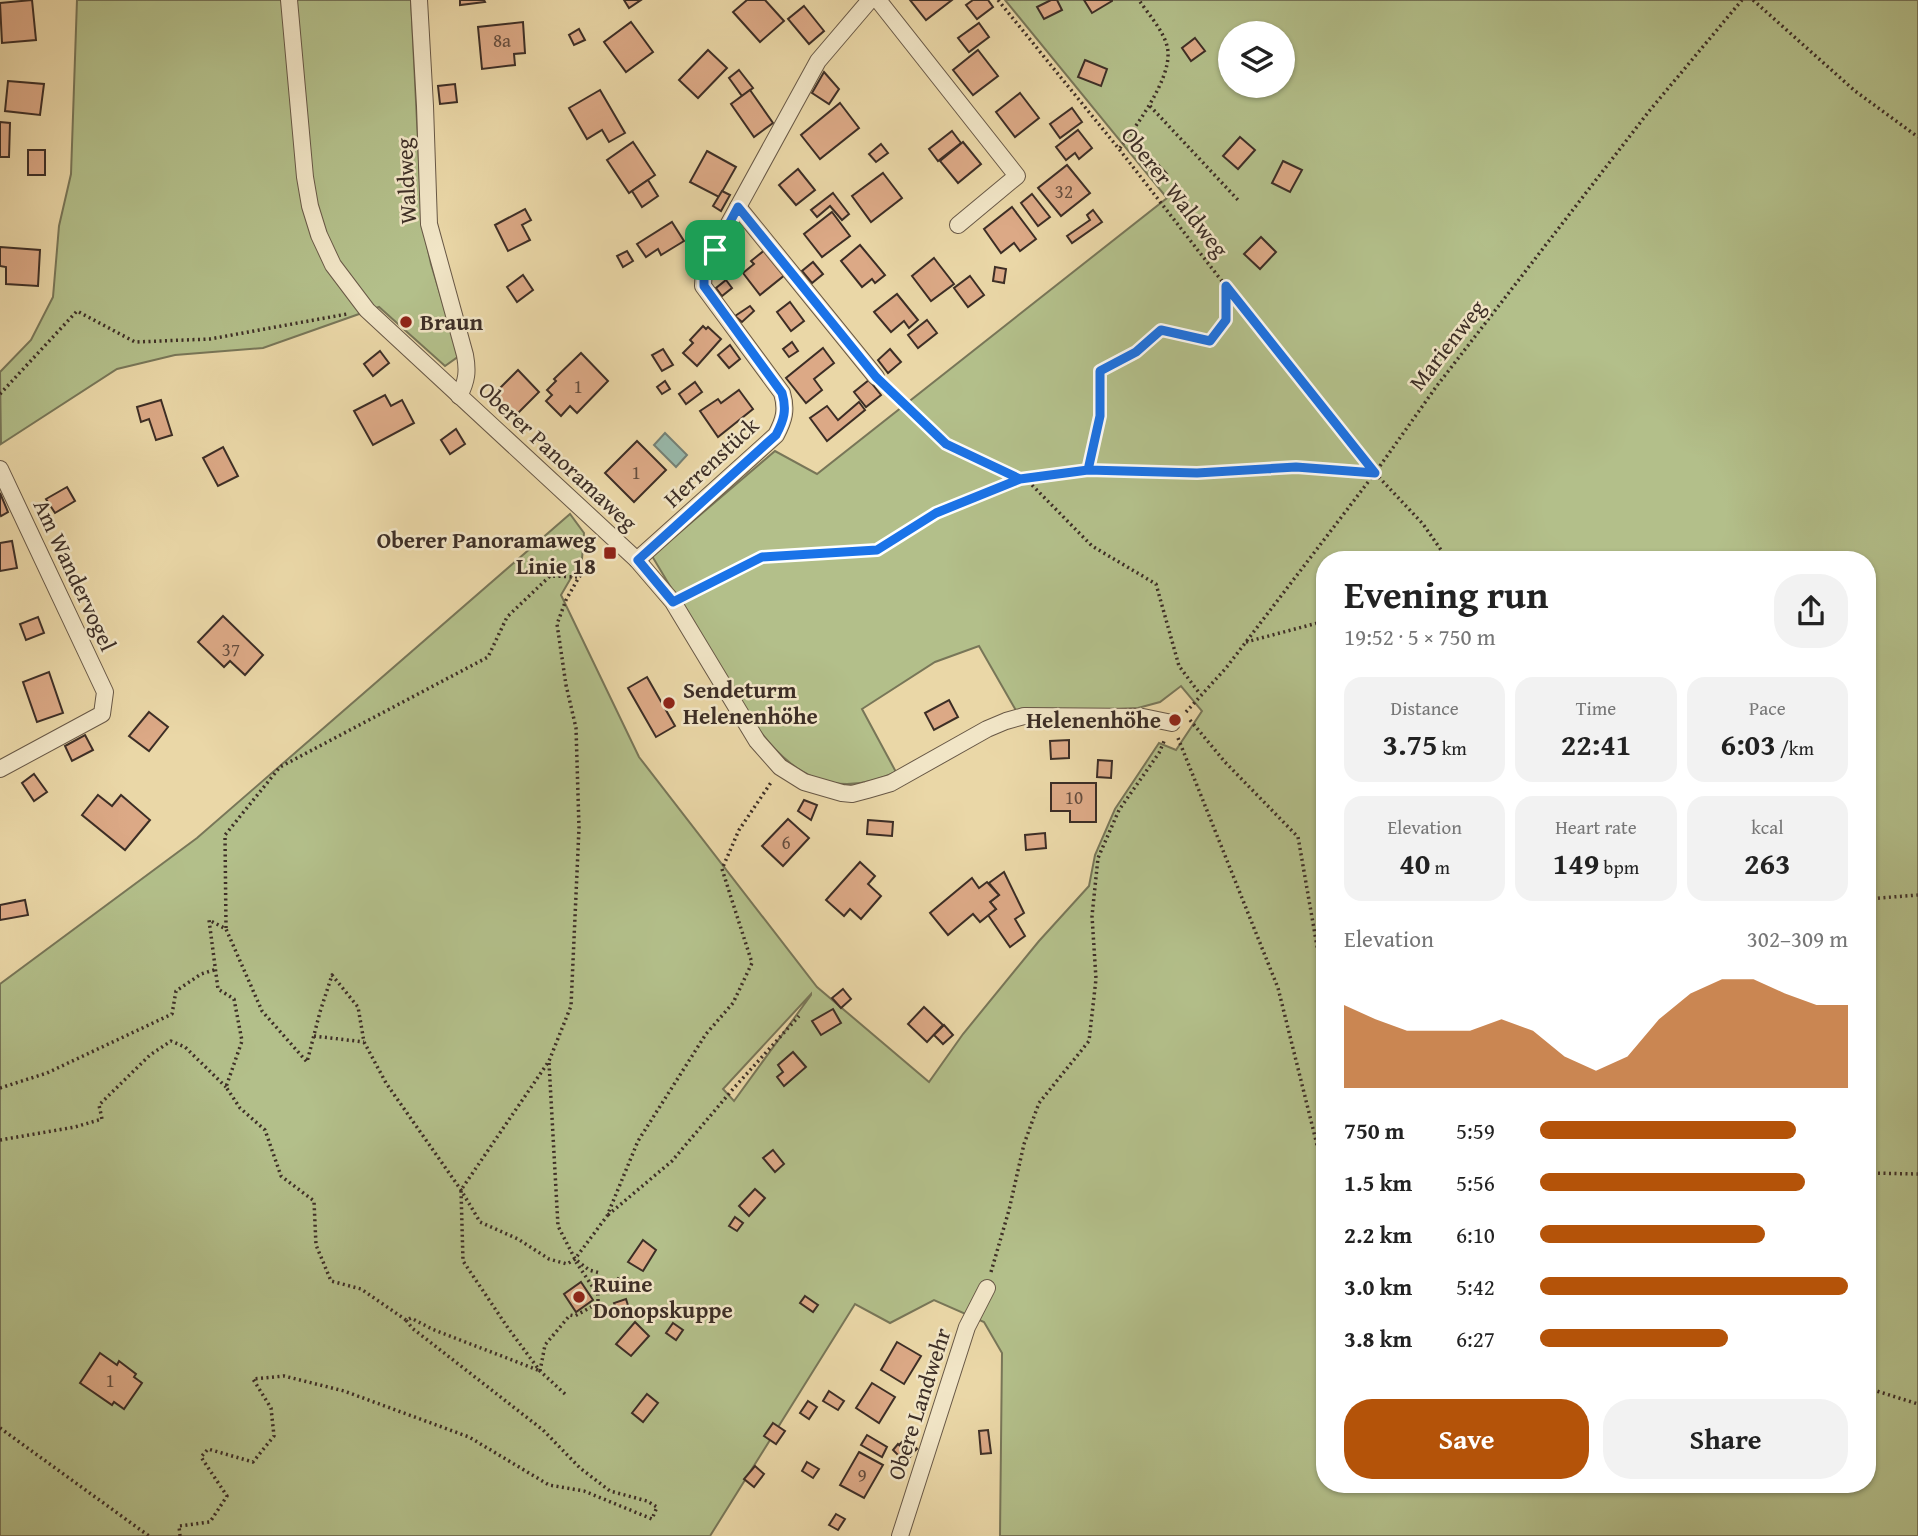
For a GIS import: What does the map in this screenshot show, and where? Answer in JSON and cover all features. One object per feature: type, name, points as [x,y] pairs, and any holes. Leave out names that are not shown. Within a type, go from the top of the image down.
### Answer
[{"type":"street","name":"Oberer Panoramaweg","points":[[289,0],[305,177],[319,235],[333,265],[367,310],[638,560],[673,602],[757,741],[780,767],[804,782],[852,794],[891,783],[987,729],[1024,716],[1178,718]]},
{"type":"street","name":"Waldweg","points":[[419,0],[425,106],[426,204],[433,243],[466,355],[468,372],[459,396]]},
{"type":"street","name":"Herrenstück","points":[[638,560],[776,435],[784,420],[786,405],[782,393],[704,286],[704,269],[818,61],[870,0]]},
{"type":"street","points":[[878,0],[1017,176],[958,225]]},
{"type":"street","points":[[738,207],[876,377]]},
{"type":"street","name":"Am Wandervogel","points":[[0,469],[105,692],[102,714],[0,769]]},
{"type":"street","name":"Obere Landwehr","points":[[900,1536],[967,1327],[987,1288]]},
{"type":"path","name":"Oberer Waldweg","points":[[998,0],[1375,473],[1423,524],[1442,551]]},
{"type":"path","points":[[1119,149],[1150,106],[1164,71],[1168,52],[1162,35],[1139,0]]},
{"type":"path","points":[[1753,0],[1855,91],[1918,137]]},
{"type":"path","name":"Marienweg","points":[[987,1288],[1024,1144],[1039,1103],[1089,1041],[1096,979],[1092,916],[1098,859],[1119,810],[1159,753],[1178,718],[1226,668],[1375,473],[1436,387],[1650,110],[1740,1]]},
{"type":"path","points":[[1150,106],[1238,200]]},
{"type":"path","points":[[1088,470],[1100,416],[1100,371],[1136,352],[1161,330],[1210,341],[1226,320],[1226,286]]},
{"type":"path","points":[[0,394],[77,311],[135,342],[210,339],[367,310]]},
{"type":"path","points":[[876,377],[946,444],[1031,484],[1092,546],[1156,584],[1180,666],[1200,694]]},
{"type":"path","points":[[673,602],[762,557],[877,550],[936,513],[1020,479],[1088,470],[1197,473],[1296,467],[1375,473]]},
{"type":"path","points":[[565,1394],[540,1371],[463,1261],[461,1190],[549,1061],[571,1006],[579,828],[576,728],[566,685],[557,624],[579,577],[595,561]]},
{"type":"path","points":[[579,577],[550,576],[507,617],[488,657],[280,766],[225,835],[226,929],[262,1011],[307,1062],[332,975],[358,1007],[364,1042],[386,1083],[461,1190],[480,1222],[518,1239],[549,1259],[567,1264],[575,1259],[607,1216],[673,1161],[799,1016]]},
{"type":"path","points":[[1244,643],[1316,623]]},
{"type":"path","points":[[1178,718],[1298,837],[1316,940]]},
{"type":"path","points":[[1178,718],[1278,988],[1316,1141]]},
{"type":"path","points":[[607,1216],[638,1141],[706,1034],[733,1003],[752,963],[722,869],[739,830],[765,792]]},
{"type":"path","points":[[1876,898],[1918,895]]},
{"type":"path","points":[[226,929],[209,920],[218,989],[234,999],[242,1041],[226,1087]]},
{"type":"path","points":[[0,1088],[47,1073],[172,1014],[176,991],[201,974],[217,969]]},
{"type":"path","points":[[314,1036],[364,1042]]},
{"type":"path","points":[[0,1140],[75,1127],[102,1119],[99,1105],[149,1055],[171,1041],[185,1046],[226,1087],[240,1108],[265,1130],[281,1176],[314,1201],[316,1245],[331,1281],[361,1289],[406,1320],[412,1328],[543,1430],[580,1468],[610,1491],[647,1501],[657,1507],[652,1519],[584,1491],[549,1485],[469,1437],[344,1391],[284,1376],[253,1379],[271,1408],[274,1436],[253,1462],[208,1449],[201,1457],[227,1496],[210,1522],[179,1526],[180,1536]]},
{"type":"path","points":[[540,1371],[545,1345],[570,1315],[575,1316],[598,1303],[598,1295],[558,1226],[549,1061]]},
{"type":"path","points":[[1876,1172],[1918,1174]]},
{"type":"path","points":[[575,1259],[589,1270],[600,1273]]},
{"type":"path","points":[[406,1320],[411,1318],[432,1329],[540,1371]]},
{"type":"path","points":[[1876,1391],[1918,1404]]},
{"type":"path","points":[[0,1428],[149,1536]]},
{"type":"green space","points":[[77,0],[411,0],[422,222],[431,264],[459,356],[445,366],[379,307],[263,348],[175,355],[117,369],[1,444],[0,372],[31,340],[53,297],[59,226],[71,174]]},
{"type":"green space","points":[[1005,0],[1918,0],[1918,1536],[1000,1536],[1002,1353],[984,1322],[934,1300],[890,1323],[855,1304],[710,1536],[0,1536],[0,984],[197,838],[570,514],[584,533],[582,559],[561,595],[639,757],[817,987],[929,1082],[963,1034],[1039,941],[1089,886],[1095,855],[1115,809],[1159,743],[1176,750],[1202,711],[1181,686],[1160,702],[1138,708],[1018,714],[979,646],[935,662],[862,709],[896,772],[863,783],[833,783],[808,775],[785,759],[747,713],[652,556],[775,451],[817,474],[1167,198]],"holes":[[[811,995],[734,1101],[723,1089]]]},
{"type":"shaded area","points":[[665,433],[687,455],[676,467],[654,445]]},
{"type":"building","points":[[32,0],[36,40],[2,43],[0,3]]},
{"type":"building","points":[[460,0],[484,0],[485,2],[460,5]]},
{"type":"building","points":[[624,0],[641,0],[629,8]]},
{"type":"building","points":[[747,0],[765,0],[784,21],[760,42],[733,12]]},
{"type":"building","points":[[910,0],[952,0],[926,20]]},
{"type":"building","points":[[973,0],[988,0],[993,7],[977,19],[966,5]]},
{"type":"building","points":[[1057,0],[1062,10],[1044,19],[1037,7]]},
{"type":"building","points":[[1084,0],[1112,0],[1112,1],[1092,13]]},
{"type":"building","points":[[804,6],[824,31],[809,44],[788,19]]},
{"type":"building","points":[[523,22],[525,53],[514,54],[515,65],[482,69],[478,27]]},
{"type":"building","points":[[631,22],[653,52],[626,72],[604,42]]},
{"type":"building","points":[[979,23],[989,37],[969,52],[958,38]]},
{"type":"building","points":[[579,29],[585,40],[574,45],[569,35]]},
{"type":"building","points":[[1195,38],[1205,51],[1191,61],[1182,48]]},
{"type":"building","points":[[708,50],[727,68],[698,98],[679,80]]},
{"type":"building","points":[[978,50],[998,76],[973,95],[953,70]]},
{"type":"building","points":[[1085,60],[1107,69],[1101,86],[1078,77]]},
{"type":"building","points":[[739,70],[753,88],[742,96],[729,78]]},
{"type":"building","points":[[824,72],[839,89],[829,104],[812,93]]},
{"type":"building","points":[[8,81],[44,84],[40,115],[5,111]]},
{"type":"building","points":[[455,84],[457,102],[440,104],[438,86]]},
{"type":"building","points":[[600,90],[625,133],[609,142],[602,130],[587,139],[569,108]]},
{"type":"building","points":[[750,90],[773,123],[754,137],[731,104]]},
{"type":"building","points":[[1020,93],[1039,118],[1015,137],[996,112]]},
{"type":"building","points":[[840,103],[859,128],[820,159],[801,135]]},
{"type":"building","points":[[1072,108],[1082,122],[1060,138],[1050,124]]},
{"type":"building","points":[[0,122],[10,123],[9,157],[0,157]]},
{"type":"building","points":[[1078,130],[1092,148],[1079,159],[1075,153],[1066,160],[1056,147]]},
{"type":"building","points":[[952,131],[961,143],[938,161],[929,149]]},
{"type":"building","points":[[1240,137],[1255,150],[1238,169],[1223,156]]},
{"type":"building","points":[[633,142],[655,175],[629,193],[607,160]]},
{"type":"building","points":[[963,142],[981,164],[958,183],[940,161]]},
{"type":"building","points":[[881,144],[888,153],[876,162],[869,154]]},
{"type":"building","points":[[28,150],[45,150],[45,175],[28,175]]},
{"type":"building","points":[[707,151],[736,167],[719,197],[690,182]]},
{"type":"building","points":[[1283,161],[1302,170],[1290,192],[1272,183]]},
{"type":"building","points":[[1156,162],[1167,174],[1159,181],[1148,169]]},
{"type":"building","points":[[1067,165],[1090,193],[1061,216],[1038,188]]},
{"type":"building","points":[[798,169],[815,190],[796,205],[779,185]]},
{"type":"building","points":[[883,173],[902,198],[871,222],[852,196]]},
{"type":"building","points":[[648,180],[658,196],[642,207],[632,191]]},
{"type":"building","points":[[722,191],[730,195],[721,211],[713,206]]},
{"type":"building","points":[[833,193],[849,214],[842,220],[830,206],[817,217],[811,210]]},
{"type":"building","points":[[1032,194],[1050,217],[1038,226],[1021,203]]},
{"type":"building","points":[[1012,207],[1036,239],[1020,251],[1014,243],[1001,253],[984,229]]},
{"type":"building","points":[[525,209],[531,220],[522,225],[530,240],[508,251],[495,225]]},
{"type":"building","points":[[1093,210],[1102,222],[1072,243],[1067,236],[1090,220],[1087,215]]},
{"type":"building","points":[[832,212],[850,236],[822,257],[804,234]]},
{"type":"building","points":[[672,222],[684,241],[661,255],[658,249],[646,257],[637,244]]},
{"type":"building","points":[[1261,237],[1276,252],[1260,269],[1244,254]]},
{"type":"building","points":[[860,245],[885,275],[875,283],[872,279],[862,287],[841,261]]},
{"type":"building","points":[[0,247],[40,250],[38,286],[6,284],[6,267],[0,266]]},
{"type":"building","points":[[766,249],[786,274],[760,295],[743,273],[754,264],[751,261]]},
{"type":"building","points":[[627,251],[633,261],[623,267],[617,256]]},
{"type":"building","points":[[934,258],[954,284],[931,301],[912,276]]},
{"type":"building","points":[[813,262],[823,274],[812,283],[802,271]]},
{"type":"building","points":[[995,267],[1006,269],[1004,283],[993,281]]},
{"type":"building","points":[[523,275],[533,290],[517,302],[507,287]]},
{"type":"building","points":[[970,276],[984,295],[968,307],[954,288]]},
{"type":"building","points":[[726,280],[732,288],[722,296],[716,288]]},
{"type":"building","points":[[897,294],[918,320],[909,328],[904,321],[891,332],[874,312]]},
{"type":"building","points":[[790,302],[804,321],[791,331],[777,312]]},
{"type":"building","points":[[750,306],[754,311],[742,322],[735,316]]},
{"type":"building","points":[[927,320],[937,333],[918,348],[908,335]]},
{"type":"building","points":[[703,326],[706,329],[708,327],[721,339],[697,366],[683,353],[693,343],[690,340]]},
{"type":"building","points":[[792,342],[798,351],[789,357],[783,349]]},
{"type":"building","points":[[730,345],[740,359],[729,368],[718,355]]},
{"type":"building","points":[[823,348],[834,363],[814,379],[822,390],[806,403],[786,378]]},
{"type":"building","points":[[663,349],[673,365],[662,371],[652,355]]},
{"type":"building","points":[[890,349],[901,362],[888,373],[878,360]]},
{"type":"building","points":[[380,351],[389,363],[373,376],[364,364]]},
{"type":"building","points":[[581,353],[608,381],[577,413],[570,406],[561,416],[546,401],[552,395],[547,390],[556,381],[554,379]]},
{"type":"building","points":[[518,370],[539,392],[515,416],[494,394]]},
{"type":"building","points":[[869,380],[881,395],[866,407],[854,392]]},
{"type":"building","points":[[665,381],[670,389],[662,394],[657,387]]},
{"type":"building","points":[[695,382],[702,392],[686,404],[679,394]]},
{"type":"building","points":[[739,390],[753,409],[718,437],[700,411],[718,399],[721,403]]},
{"type":"building","points":[[385,395],[391,406],[402,400],[414,423],[373,445],[354,411]]},
{"type":"building","points":[[161,400],[172,435],[156,440],[149,419],[141,422],[137,407]]},
{"type":"building","points":[[859,402],[865,410],[827,441],[810,418],[827,406],[838,420]]},
{"type":"building","points":[[456,429],[465,444],[450,454],[441,440]]},
{"type":"building","points":[[637,441],[666,470],[634,502],[605,473]]},
{"type":"building","points":[[223,447],[238,476],[218,486],[203,458]]},
{"type":"building","points":[[67,487],[75,501],[55,513],[46,499]]},
{"type":"building","points":[[0,493],[8,512],[1,516],[0,514]]},
{"type":"building","points":[[12,541],[17,568],[0,571],[0,543]]},
{"type":"building","points":[[223,616],[263,655],[245,675],[230,661],[224,667],[198,642]]},
{"type":"building","points":[[38,617],[44,633],[26,640],[20,624]]},
{"type":"building","points":[[49,672],[63,713],[37,722],[23,682]]},
{"type":"building","points":[[647,677],[675,726],[656,737],[628,688]]},
{"type":"building","name":"Sendeturm Helenenhöhe","points":[[669,696],[675,702],[669,708],[663,702]]},
{"type":"building","points":[[949,700],[958,717],[934,730],[925,713]]},
{"type":"building","points":[[149,712],[168,727],[149,751],[129,736]]},
{"type":"building","points":[[85,735],[93,750],[72,761],[65,746]]},
{"type":"building","points":[[1069,740],[1069,758],[1051,759],[1050,741]]},
{"type":"building","points":[[1098,760],[1112,761],[1111,778],[1097,777]]},
{"type":"building","points":[[34,774],[47,792],[34,801],[22,783]]},
{"type":"building","points":[[1051,783],[1096,783],[1096,822],[1070,822],[1070,811],[1051,811]]},
{"type":"building","points":[[98,795],[112,806],[121,795],[150,820],[125,850],[82,815]]},
{"type":"building","points":[[804,800],[817,805],[811,820],[798,811]]},
{"type":"building","points":[[788,819],[809,838],[783,866],[762,846]]},
{"type":"building","points":[[868,820],[893,822],[892,836],[867,834]]},
{"type":"building","points":[[1045,833],[1046,848],[1026,850],[1025,835]]},
{"type":"building","points":[[860,862],[875,876],[868,884],[881,896],[861,919],[850,909],[844,916],[826,900]]},
{"type":"building","points":[[1004,872],[1024,913],[1015,919],[1025,936],[1010,947],[988,915],[996,909],[990,902],[999,895],[989,883]]},
{"type":"building","points":[[972,878],[979,888],[987,882],[999,895],[990,902],[996,909],[980,922],[973,914],[948,935],[930,913]]},
{"type":"building","points":[[25,900],[28,915],[0,920],[0,905]]},
{"type":"building","points":[[843,989],[851,999],[841,1008],[832,998]]},
{"type":"building","points":[[924,1007],[943,1025],[927,1042],[908,1024]]},
{"type":"building","points":[[833,1009],[841,1023],[821,1035],[812,1021]]},
{"type":"building","points":[[944,1025],[953,1035],[943,1044],[934,1035]]},
{"type":"building","points":[[793,1052],[806,1067],[784,1086],[777,1077],[783,1072],[778,1065]]},
{"type":"building","points":[[773,1150],[784,1164],[775,1172],[763,1158]]},
{"type":"building","points":[[755,1189],[765,1198],[749,1216],[739,1206]]},
{"type":"building","points":[[735,1217],[743,1223],[737,1231],[729,1226]]},
{"type":"building","points":[[643,1240],[656,1250],[643,1271],[628,1262]]},
{"type":"building","points":[[618,1278],[630,1285],[626,1292],[614,1284]]},
{"type":"building","name":"Ruine Donopskuppe","points":[[581,1282],[593,1300],[576,1312],[564,1294]]},
{"type":"building","points":[[805,1296],[818,1305],[813,1312],[800,1303]]},
{"type":"building","points":[[626,1299],[631,1315],[620,1319],[614,1303]]},
{"type":"building","points":[[635,1322],[649,1336],[631,1356],[616,1344]]},
{"type":"building","points":[[673,1323],[683,1330],[676,1340],[666,1333]]},
{"type":"building","points":[[897,1342],[921,1356],[904,1384],[881,1370]]},
{"type":"building","points":[[100,1353],[117,1365],[119,1361],[136,1374],[134,1377],[142,1383],[124,1409],[114,1402],[112,1405],[80,1383]]},
{"type":"building","points":[[872,1383],[895,1397],[879,1423],[856,1408]]},
{"type":"building","points":[[829,1391],[844,1401],[838,1410],[823,1401]]},
{"type":"building","points":[[647,1394],[658,1403],[643,1422],[632,1413]]},
{"type":"building","points":[[808,1401],[817,1407],[809,1419],[800,1413]]},
{"type":"building","points":[[773,1423],[785,1431],[776,1444],[764,1436]]},
{"type":"building","points":[[988,1430],[991,1453],[981,1454],[979,1431]]},
{"type":"building","points":[[867,1435],[887,1447],[882,1457],[861,1445]]},
{"type":"building","points":[[906,1438],[917,1449],[911,1454],[900,1444]]},
{"type":"building","points":[[898,1444],[911,1456],[905,1462],[893,1450]]},
{"type":"building","points":[[859,1452],[883,1465],[864,1498],[840,1485]]},
{"type":"building","points":[[807,1462],[819,1469],[813,1478],[802,1471]]},
{"type":"building","points":[[755,1466],[764,1474],[754,1487],[744,1479]]},
{"type":"building","points":[[836,1514],[845,1519],[838,1530],[829,1525]]},
{"type":"place","name":"Braun","points":[[406,322]]},
{"type":"place","name":"Oberer Panoramaweg Linie 18","points":[[610,553]]},
{"type":"place","name":"Sendeturm Helenenhöhe","points":[[669,703]]},
{"type":"place","name":"Helenenhöhe","points":[[1175,720]]},
{"type":"place","name":"Ruine Donopskuppe","points":[[579,1297]]},
{"type":"route","points":[[715,250],[704,269],[704,286],[782,393],[786,405],[784,420],[776,435],[638,560],[673,602],[762,557],[877,550],[936,513],[1020,479],[1088,470],[1197,473],[1296,467],[1375,473],[1226,286],[1226,320],[1210,341],[1161,330],[1136,352],[1100,371],[1100,416],[1088,470],[1020,479],[946,444],[876,377],[738,207],[715,250]]}]
